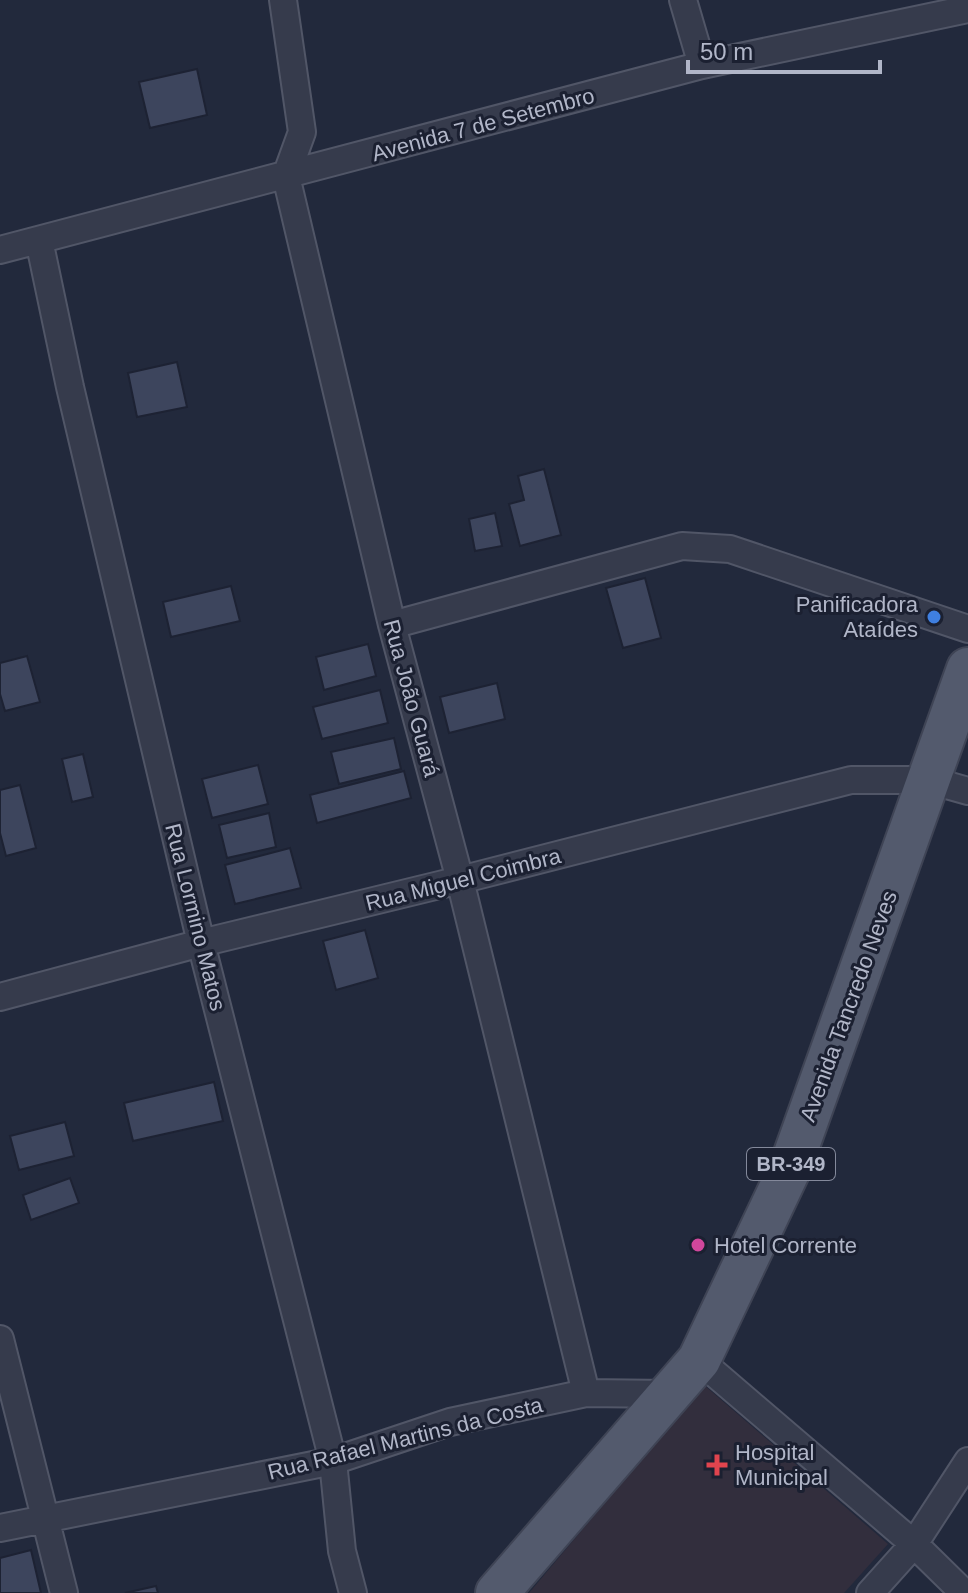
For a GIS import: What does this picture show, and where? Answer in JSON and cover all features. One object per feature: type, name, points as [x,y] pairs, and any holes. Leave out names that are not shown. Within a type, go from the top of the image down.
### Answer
[{"type":"main road","name":"Avenida Tancredo Neves","points":[[497,1593],[699,1360],[790,1168],[968,669]]},
{"type":"street","points":[[283,0],[302,132],[286,176]]},
{"type":"street","points":[[683,0],[702,65]]},
{"type":"street","name":"Avenida 7 de Setembro","points":[[0,250],[702,65],[968,9]]},
{"type":"street","name":"Rua João Guará","points":[[286,176],[392,625],[460,880],[586,1393]]},
{"type":"street","name":"Rua Lormino Matos","points":[[39,240],[70,387],[201,943],[333,1461],[342,1551],[353,1593]]},
{"type":"street","points":[[392,625],[682,546],[730,549],[968,629]]},
{"type":"street","name":"Rua Miguel Coimbra","points":[[0,997],[201,943],[851,780],[929,780]]},
{"type":"street","points":[[929,780],[968,791]]},
{"type":"street","points":[[0,1339],[64,1593]]},
{"type":"street","points":[[699,1360],[914,1544],[964,1593]]},
{"type":"street","name":"Rua Rafael Martins da Costa","points":[[0,1528],[333,1461],[450,1422],[586,1393],[670,1394]]},
{"type":"street","points":[[870,1593],[914,1544],[968,1461]]},
{"type":"shaded area","name":"Hospital Municipal","points":[[704,1385],[888,1544],[844,1593],[529,1593]]},
{"type":"building","points":[[197,69],[207,115],[150,128],[139,82]]},
{"type":"building","points":[[177,362],[187,407],[137,417],[128,373]]},
{"type":"building","points":[[544,469],[561,535],[520,546],[509,504],[524,500],[518,476]]},
{"type":"building","points":[[495,513],[502,546],[475,551],[469,519]]},
{"type":"building","points":[[645,578],[661,638],[623,648],[606,588]]},
{"type":"building","points":[[231,586],[240,621],[171,637],[163,602]]},
{"type":"building","points":[[368,644],[376,676],[324,690],[316,657]]},
{"type":"building","points":[[27,656],[40,702],[5,711],[0,694],[0,663]]},
{"type":"building","points":[[497,683],[505,719],[449,733],[440,697]]},
{"type":"building","points":[[380,690],[388,723],[322,739],[313,707]]},
{"type":"building","points":[[394,738],[401,769],[339,784],[331,752]]},
{"type":"building","points":[[83,754],[93,797],[72,802],[62,759]]},
{"type":"building","points":[[258,765],[268,804],[212,818],[202,779]]},
{"type":"building","points":[[404,771],[411,798],[317,823],[310,795]]},
{"type":"building","points":[[20,785],[36,848],[6,856],[0,833],[0,790]]},
{"type":"building","points":[[269,813],[276,847],[227,858],[219,825]]},
{"type":"building","points":[[290,848],[301,888],[235,904],[225,865]]},
{"type":"building","points":[[365,930],[378,978],[336,990],[323,941]]},
{"type":"building","points":[[214,1082],[223,1121],[133,1141],[124,1103]]},
{"type":"building","points":[[65,1122],[74,1156],[19,1170],[10,1136]]},
{"type":"building","points":[[70,1178],[79,1203],[31,1220],[23,1195]]},
{"type":"building","points":[[31,1550],[41,1593],[0,1593],[0,1558]]},
{"type":"building","points":[[156,1586],[158,1593],[125,1593]]},
{"type":"place","name":"Panificadora Ataídes","points":[[934,617]]},
{"type":"place","name":"Hotel Corrente","points":[[698,1245]]},
{"type":"place","name":"Hospital Municipal","points":[[717,1465]]}]
